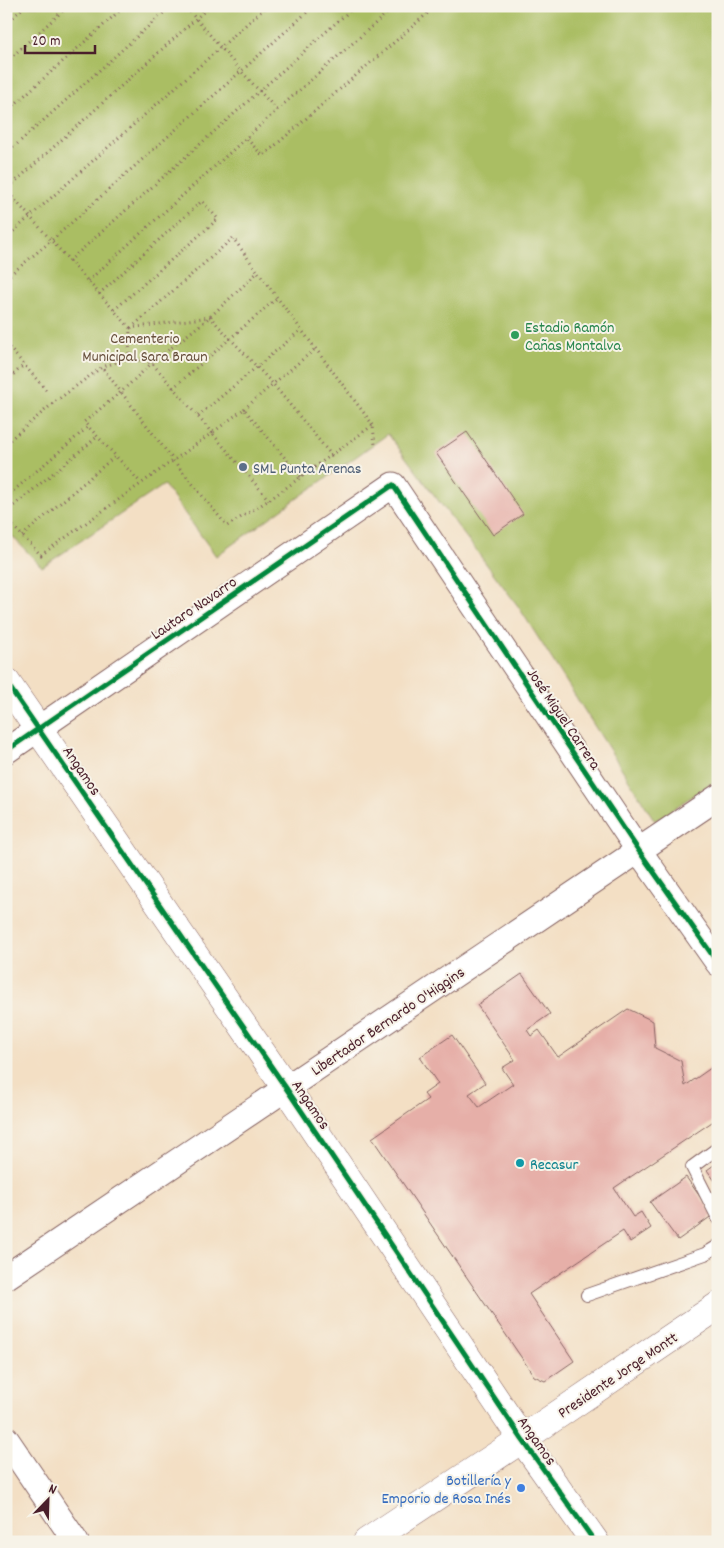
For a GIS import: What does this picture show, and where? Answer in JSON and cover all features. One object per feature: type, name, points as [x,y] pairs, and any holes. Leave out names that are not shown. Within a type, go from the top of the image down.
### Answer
[{"type":"street","name":"Lautaro Navarro","points":[[6,751],[394,485]]},
{"type":"street","name":"José Miguel Carrera","points":[[394,485],[640,851],[718,963]]},
{"type":"street","name":"Angamos","points":[[6,682],[286,1088],[522,1439],[595,1542]]},
{"type":"street","name":"Libertador Bernardo O'Higgins","points":[[6,1277],[718,797]]},
{"type":"street","name":"Presidente Jorge Montt","points":[[367,1542],[718,1306]]},
{"type":"street","points":[[6,1439],[76,1542]]},
{"type":"lane","points":[[718,1148],[692,1167],[718,1218]]},
{"type":"lane","points":[[586,1295],[705,1254],[718,1246]]},
{"type":"path","points":[[6,24],[25,6]]},
{"type":"path","points":[[6,62],[68,6]]},
{"type":"path","points":[[6,112],[125,6]]},
{"type":"path","points":[[6,154],[171,6]]},
{"type":"path","points":[[185,6],[241,72],[277,110]]},
{"type":"path","points":[[129,358],[130,328],[6,190],[210,6]]},
{"type":"path","points":[[6,238],[267,6]]},
{"type":"path","points":[[6,278],[51,241],[314,6]]},
{"type":"path","points":[[69,261],[355,6]]},
{"type":"path","points":[[88,281],[395,6]]},
{"type":"path","points":[[246,139],[263,156],[436,6]]},
{"type":"path","points":[[99,294],[202,201],[218,219],[114,310]]},
{"type":"path","points":[[130,328],[233,238],[373,425],[375,445]]},
{"type":"path","points":[[141,483],[84,422],[121,392],[152,363],[210,317],[258,272]]},
{"type":"path","points":[[174,388],[277,298]]},
{"type":"path","points":[[130,328],[210,317]]},
{"type":"path","points":[[210,317],[273,384],[332,456]]},
{"type":"path","points":[[198,416],[301,330]]},
{"type":"path","points":[[6,344],[46,390]]},
{"type":"path","points":[[6,519],[41,555],[244,409],[315,349]]},
{"type":"path","points":[[6,443],[56,401],[102,367],[129,358],[152,363],[269,500]]},
{"type":"path","points":[[6,381],[24,365]]},
{"type":"path","points":[[102,367],[227,526],[269,500],[373,425]]},
{"type":"path","points":[[244,409],[302,477]]},
{"type":"path","points":[[6,497],[88,427]]},
{"type":"path","points":[[6,512],[97,437]]},
{"type":"path","points":[[22,536],[115,456]]},
{"type":"green space","name":"Cementerio Municipal Sara Braun","points":[[6,6],[718,6],[718,779],[655,821],[518,606],[388,434],[216,556],[164,485],[42,567],[6,530]]},
{"type":"building","points":[[467,432],[523,514],[493,535],[436,453]]},
{"type":"building","name":"Recasur","points":[[522,974],[550,1014],[527,1030],[531,1036],[539,1030],[558,1057],[628,1009],[653,1021],[655,1048],[681,1061],[685,1086],[718,1063],[718,1118],[614,1188],[633,1217],[641,1212],[651,1228],[630,1242],[623,1231],[529,1294],[574,1361],[545,1381],[534,1376],[372,1138],[428,1099],[424,1094],[438,1084],[420,1057],[452,1035],[485,1083],[469,1094],[479,1107],[513,1084],[502,1068],[515,1060],[477,1005]]},
{"type":"building","points":[[718,1162],[718,1185],[707,1170]]},
{"type":"building","points":[[686,1177],[713,1215],[678,1240],[650,1202]]},
{"type":"cycle path","points":[[6,751],[393,485],[639,851],[718,963]]},
{"type":"cycle path","points":[[6,682],[286,1088],[522,1439],[595,1542]]},
{"type":"place","name":"Estadio Ramón Cañas Montalva","points":[[515,335]]},
{"type":"place","name":"SML Punta Arenas","points":[[243,467]]},
{"type":"place","name":"Recasur","points":[[520,1163]]},
{"type":"place","name":"Botillería y Emporio de Rosa Inés","points":[[521,1488]]}]
